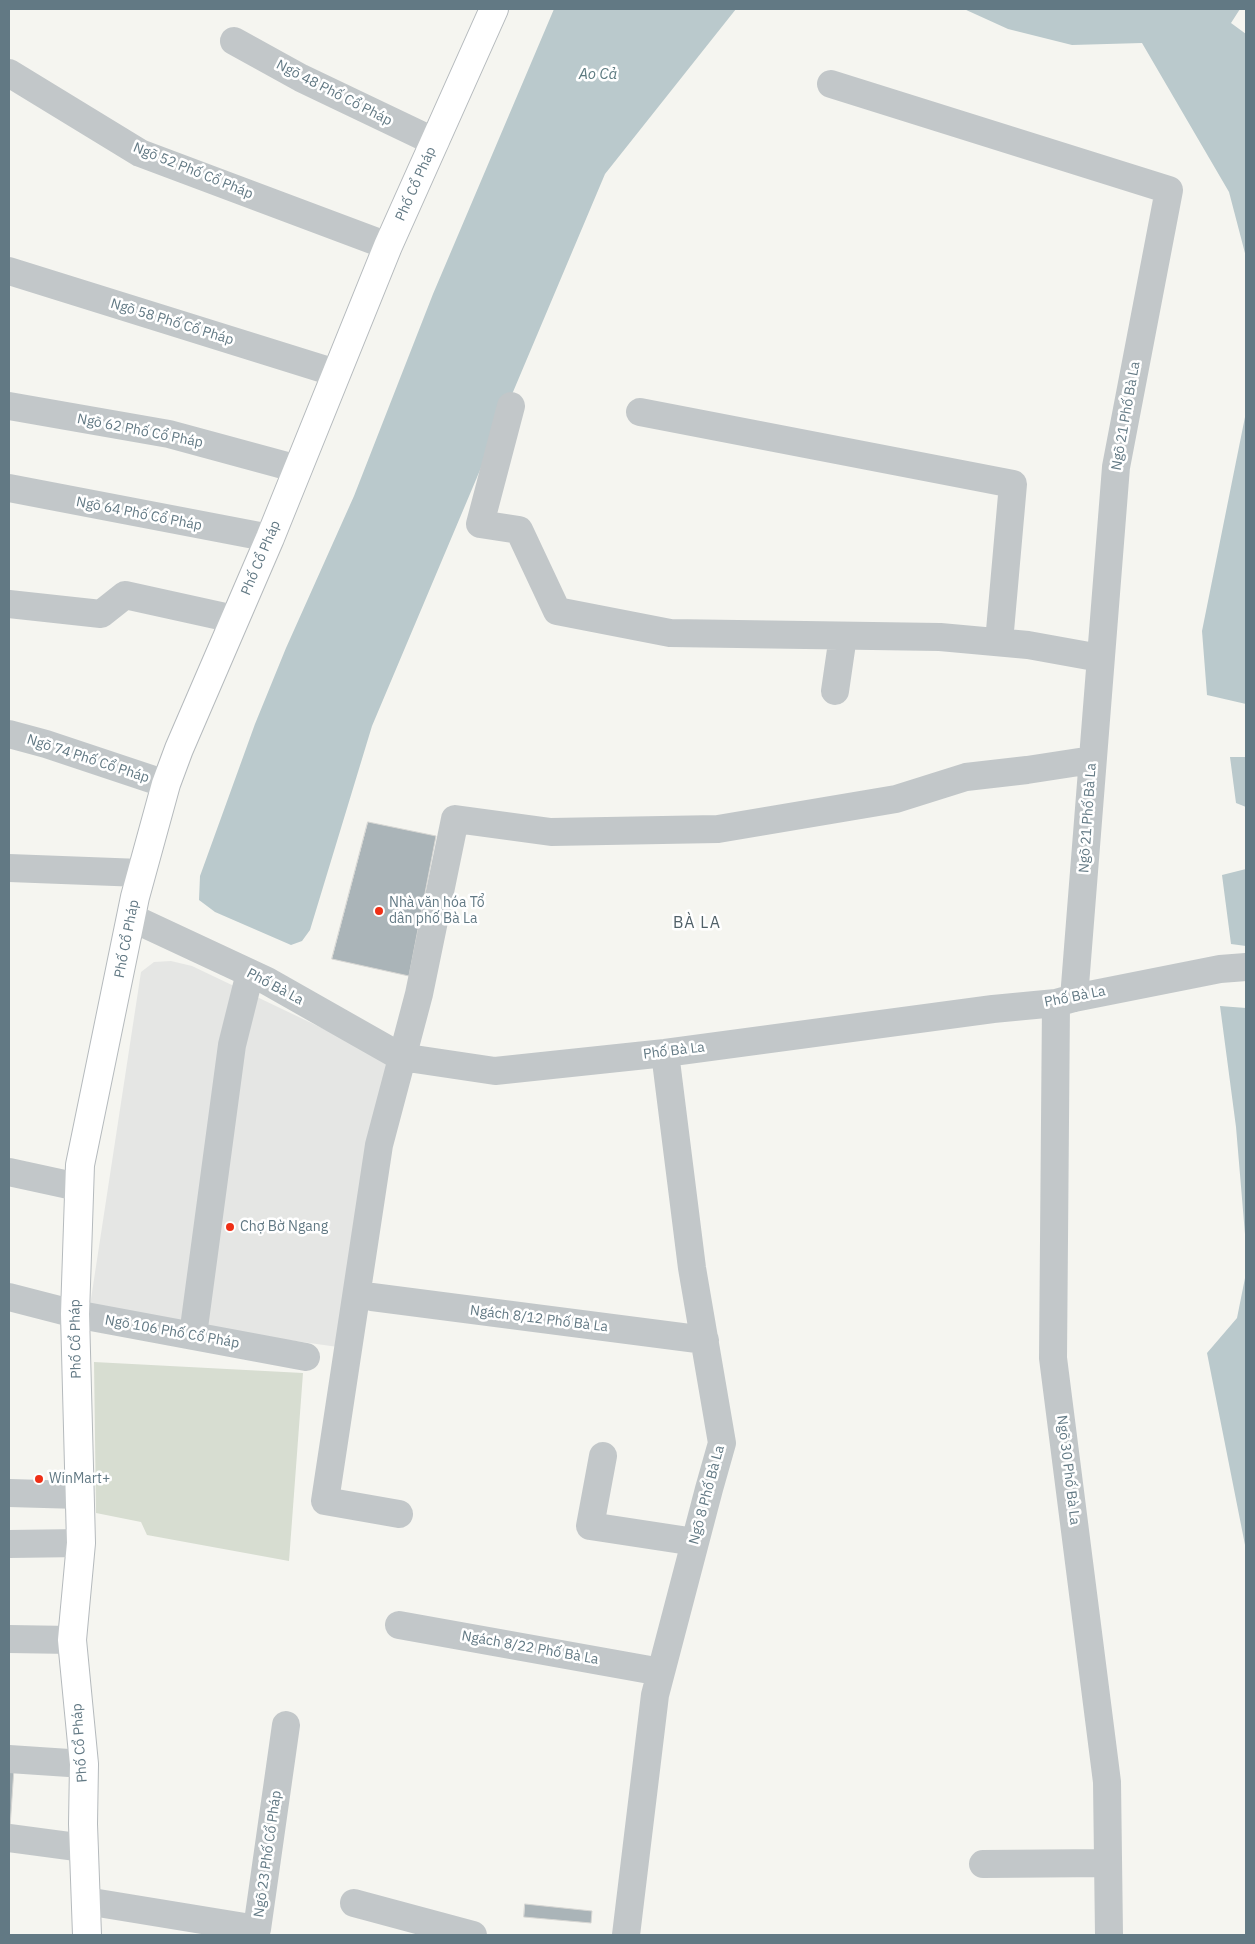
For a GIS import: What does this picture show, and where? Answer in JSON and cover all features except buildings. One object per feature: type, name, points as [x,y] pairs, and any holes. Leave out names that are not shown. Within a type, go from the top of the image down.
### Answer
[{"type":"main road","name":"Phố Cổ Pháp","points":[[87,1935],[84,1764],[72,1640],[81,1543],[75,1314],[78,1187],[80,1165],[141,873],[166,784],[179,749],[270,538],[388,246],[494,9]]},
{"type":"street","name":"Ngõ 48 Phố Cổ Pháp","points":[[234,41],[301,78],[435,142]]},
{"type":"street","name":"Ngõ 52 Phố Cổ Pháp","points":[[9,73],[140,153],[388,246]]},
{"type":"street","name":"Ngõ 21 Phố Bà La","points":[[831,84],[1169,190],[1116,467],[1092,760],[1065,1000]]},
{"type":"street","name":"Ngõ 58 Phố Cổ Pháp","points":[[9,271],[336,374]]},
{"type":"street","name":"Ngõ 62 Phố Cổ Pháp","points":[[9,406],[169,434],[298,469]]},
{"type":"street","points":[[511,406],[480,524],[519,530],[557,611],[670,634],[940,637],[1028,645],[1100,658]]},
{"type":"street","points":[[640,412],[1013,484],[999,642]]},
{"type":"street","name":"Ngõ 64 Phố Cổ Pháp","points":[[9,488],[270,538]]},
{"type":"street","points":[[9,604],[101,614],[125,595],[234,619]]},
{"type":"street","points":[[834,690],[843,636]]},
{"type":"street","name":"Ngõ 74 Phố Cổ Pháp","points":[[9,734],[46,744],[166,784]]},
{"type":"street","points":[[399,1514],[325,1501],[379,1145],[419,994],[455,819],[551,832],[718,830],[896,799],[966,777],[1092,760]]},
{"type":"street","points":[[9,868],[141,873]]},
{"type":"street","name":"Phố Bà La","points":[[132,918],[250,973],[401,1057],[495,1071],[665,1053],[1065,1000],[1220,969],[1246,967]]},
{"type":"street","points":[[192,1335],[232,1045],[250,973]]},
{"type":"street","name":"Ngõ 30 Phố Bà La","points":[[1065,1000],[1054,1358],[1107,1782],[1109,1935]]},
{"type":"street","name":"Ngõ 8 Phố Bà La","points":[[626,1935],[655,1695],[722,1443],[692,1268],[665,1053]]},
{"type":"street","points":[[9,1172],[78,1187]]},
{"type":"street","name":"Ngách 8/12 Phố Bà La","points":[[372,1297],[705,1340]]},
{"type":"street","name":"Ngõ 106 Phố Cổ Pháp","points":[[9,1298],[75,1314],[306,1356]]},
{"type":"street","points":[[603,1456],[590,1526],[695,1542]]},
{"type":"street","points":[[9,1494],[79,1495]]},
{"type":"street","points":[[9,1544],[81,1543]]},
{"type":"street","name":"Ngách 8/22 Phố Bà La","points":[[399,1625],[661,1672]]},
{"type":"street","points":[[9,1639],[72,1640]]},
{"type":"street","name":"Ngõ 23 Phố Cổ Pháp","points":[[86,1901],[257,1929],[286,1725]]},
{"type":"street","points":[[9,1759],[84,1764]]},
{"type":"street","points":[[9,1838],[84,1848]]},
{"type":"street","points":[[983,1864],[1108,1863]]},
{"type":"street","points":[[354,1903],[473,1935]]},
{"type":"shaded area","name":"Chợ Bờ Ngang","points":[[171,961],[192,966],[391,1061],[338,1347],[89,1312],[141,972],[154,962]]},
{"type":"shaded area","points":[[94,1362],[303,1373],[289,1561],[147,1535],[141,1522],[96,1513]]},
{"type":"water","name":"Ao Cả","points":[[554,9],[736,9],[605,174],[372,726],[310,930],[302,941],[291,945],[215,912],[199,900],[200,876],[255,724],[286,648],[354,496],[433,294]]},
{"type":"water","points":[[964,9],[1240,9],[1231,23],[1246,34],[1246,257],[1229,192],[1142,43],[1072,45],[1008,29]]},
{"type":"water","points":[[1246,412],[1246,704],[1207,695],[1202,631]]},
{"type":"water","points":[[1230,757],[1246,757],[1246,807],[1236,803]]},
{"type":"water","points":[[1246,869],[1246,946],[1231,944],[1222,875]]},
{"type":"water","points":[[1220,1006],[1246,1008],[1246,1246],[1236,1127]]},
{"type":"water","points":[[1246,1273],[1246,1550],[1207,1353],[1237,1318]]},
{"type":"place","name":"Nhà văn hóa Tổ dân phố Bà La","points":[[379,911]]},
{"type":"place","name":"Chợ Bờ Ngang","points":[[230,1227]]},
{"type":"place","name":"WinMart+","points":[[39,1479]]},
{"type":"district","name":"BÀ LA","points":[[697,923]]}]
